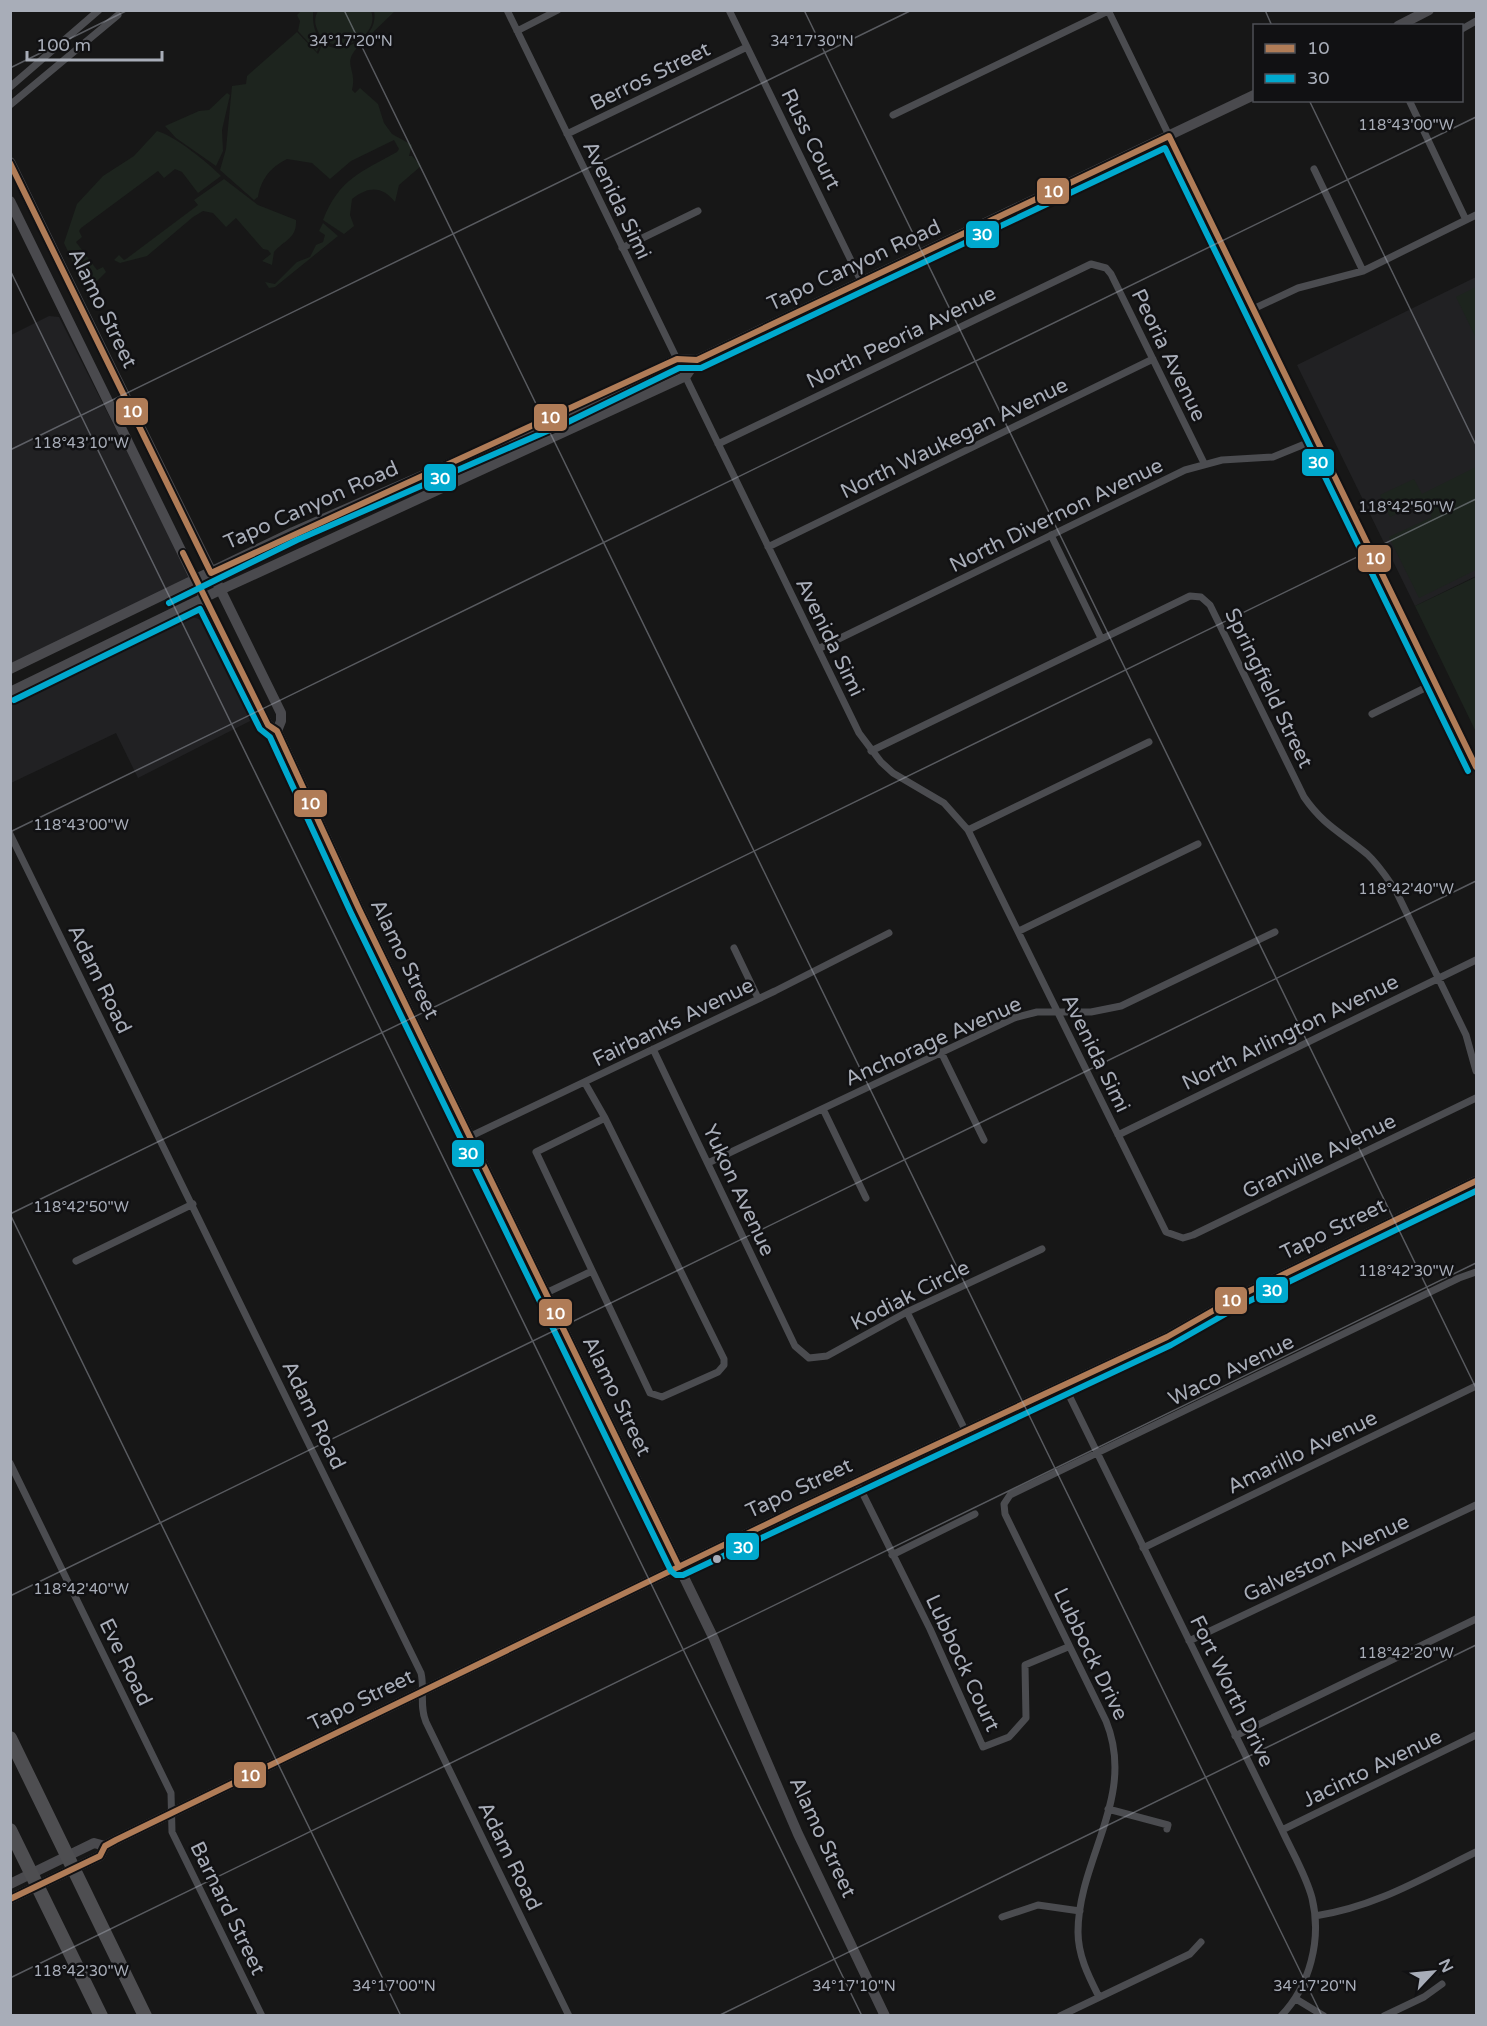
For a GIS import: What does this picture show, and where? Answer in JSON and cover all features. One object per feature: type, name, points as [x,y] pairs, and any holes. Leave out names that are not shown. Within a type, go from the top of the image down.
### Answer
[{"type":"highway","points":[[10,1738],[145,2016]]},
{"type":"highway","points":[[10,1830],[101,2016]]},
{"type":"main road","points":[[1402,24],[1429,10]]},
{"type":"main road","name":"Tapo Canyon Road","points":[[10,669],[293,532],[564,414],[677,359],[697,360],[1253,94]]},
{"type":"main road","name":"Alamo Street","points":[[10,162],[280,713],[281,721],[277,731]]},
{"type":"main road","name":"Alamo Street","points":[[10,201],[268,725],[277,731],[359,909],[714,1639],[798,1834],[885,2016]]},
{"type":"main road","points":[[686,376],[697,360]]},
{"type":"main road","name":"Tapo Canyon Road","points":[[10,692],[204,597],[686,376]]},
{"type":"main road","name":"Tapo Street","points":[[10,1899],[100,1856],[105,1846],[679,1567],[1167,1337],[1237,1297],[1476,1180]]},
{"type":"main road","name":"Tapo Street","points":[[10,1884],[94,1843],[105,1846]]},
{"type":"street","points":[[10,87],[99,10]]},
{"type":"street","name":"Avenida Simi","points":[[507,10],[859,733],[871,751],[893,773],[944,803],[968,830],[1161,1224],[1174,1236]]},
{"type":"street","points":[[517,31],[558,10]]},
{"type":"street","name":"Russ Court","points":[[729,10],[862,283]]},
{"type":"street","points":[[893,115],[1108,11],[1476,767]]},
{"type":"street","points":[[10,105],[118,15]]},
{"type":"street","name":"Berros Street","points":[[567,134],[747,47]]},
{"type":"street","points":[[1410,102],[1466,220]]},
{"type":"street","points":[[1314,169],[1363,270]]},
{"type":"street","points":[[622,248],[698,211]]},
{"type":"street","points":[[1253,309],[1298,288],[1343,278],[1363,270],[1476,215]]},
{"type":"street","name":"Peoria Avenue","points":[[1099,266],[1111,274],[1204,464]]},
{"type":"street","name":"North Peoria Avenue","points":[[718,444],[1082,267],[1099,266]]},
{"type":"street","name":"North Waukegan Avenue","points":[[768,547],[1153,359]]},
{"type":"street","name":"North Divernon Avenue","points":[[818,649],[1051,535],[1204,464],[1273,457],[1317,439]]},
{"type":"street","points":[[1051,535],[1101,638]]},
{"type":"street","name":"Springfield Street","points":[[871,751],[1190,596],[1206,601],[1304,797],[1325,823],[1366,854],[1384,873],[1466,1035],[1476,1071]]},
{"type":"street","points":[[1372,714],[1435,683]]},
{"type":"street","points":[[968,830],[1149,742]]},
{"type":"street","name":"Adam Road","points":[[10,834],[193,1204],[420,1673],[423,1691],[421,1710],[426,1722],[569,2016]]},
{"type":"street","points":[[1019,931],[1198,843]]},
{"type":"street","name":"Anchorage Avenue","points":[[708,1163],[1014,1017],[1058,1012],[1091,1012],[1121,1006],[1275,932]]},
{"type":"street","name":"Fairbanks Avenue","points":[[469,1137],[585,1083],[889,933]]},
{"type":"street","points":[[734,948],[758,998]]},
{"type":"street","name":"North Arlington Avenue","points":[[1118,1135],[1476,960]]},
{"type":"street","name":"Yukon Avenue","points":[[653,1049],[795,1347]]},
{"type":"street","points":[[941,1052],[984,1140]]},
{"type":"street","points":[[585,1083],[605,1118],[724,1359],[724,1365],[718,1371],[662,1396],[650,1393],[536,1152],[605,1118]]},
{"type":"street","name":"Granville Avenue","points":[[1174,1236],[1193,1235],[1476,1098]]},
{"type":"street","points":[[823,1109],[866,1198]]},
{"type":"street","points":[[76,1261],[193,1204]]},
{"type":"street","name":"Kodiak Circle","points":[[795,1347],[809,1358],[827,1356],[908,1312],[1042,1248]]},
{"type":"street","points":[[546,1293],[592,1270]]},
{"type":"street","name":"Waco Avenue","points":[[1004,1504],[1010,1495],[1459,1278],[1476,1272]]},
{"type":"street","points":[[908,1312],[966,1432]]},
{"type":"street","name":"Fort Worth Drive","points":[[1064,1385],[1307,1884],[1315,1916],[1312,1962],[1296,1999],[1281,2016]]},
{"type":"street","name":"Amarillo Avenue","points":[[1143,1548],[1476,1386]]},
{"type":"street","name":"Eve Road","points":[[10,1463],[171,1793],[171,1814]]},
{"type":"street","name":"Lubbock Court","points":[[857,1482],[930,1629],[983,1747],[1009,1737],[1026,1718],[1024,1665],[1068,1647]]},
{"type":"street","name":"Lubbock Drive","points":[[1004,1504],[1005,1514],[1111,1732],[1116,1768],[1108,1809],[1080,1911],[1078,1932],[1081,1953],[1099,1997]]},
{"type":"street","name":"Galveston Avenue","points":[[1189,1641],[1476,1505]]},
{"type":"street","points":[[892,1555],[975,1514]]},
{"type":"street","points":[[1235,1736],[1476,1619]]},
{"type":"street","name":"Jacinto Avenue","points":[[1282,1830],[1476,1735]]},
{"type":"street","points":[[1108,1809],[1168,1825],[1167,1829]]},
{"type":"street","name":"Barnard Street","points":[[171,1814],[172,1832],[262,2016]]},
{"type":"street","points":[[1315,1916],[1351,1910],[1372,1903],[1476,1852]]},
{"type":"street","points":[[1002,1917],[1038,1905],[1080,1911]]},
{"type":"street","points":[[1060,2016],[1190,1954],[1201,1942]]},
{"type":"street","points":[[1384,2016],[1424,1997],[1442,1984]]},
{"type":"street","points":[[1296,1999],[1324,2016]]},
{"type":"shaded area","points":[[302,10],[313,11],[314,26],[321,41],[317,52],[298,31],[300,21],[297,15]]},
{"type":"shaded area","points":[[318,11],[371,11],[372,21],[369,30],[362,37],[342,45],[332,44],[323,39],[317,29],[315,19]]},
{"type":"shaded area","points":[[374,11],[395,11],[366,39],[364,37],[373,26]]},
{"type":"shaded area","points":[[297,32],[318,54],[323,43],[338,48],[362,39],[364,41],[350,60],[353,75],[352,90],[355,93],[360,88],[378,104],[384,123],[392,134],[412,145],[409,156],[412,156],[421,166],[399,185],[395,202],[385,193],[375,190],[364,192],[352,199],[350,215],[354,226],[344,234],[323,220],[329,206],[336,195],[353,178],[397,152],[399,149],[394,140],[351,161],[330,179],[312,163],[287,159],[275,166],[267,175],[258,197],[254,200],[220,170],[226,149],[232,86],[246,84],[247,76]]},
{"type":"shaded area","points":[[227,93],[230,95],[222,130],[223,151],[216,166],[176,138],[165,126],[199,111],[209,110]]},
{"type":"shaded area","points":[[157,131],[181,144],[221,176],[198,193],[182,172],[175,169],[164,178],[158,171],[81,228],[79,231],[82,237],[76,242],[97,270],[103,267],[106,272],[90,288],[89,284],[83,283],[64,243],[77,204],[103,176],[134,156]]},
{"type":"shaded area","points":[[224,179],[258,205],[296,220],[292,235],[274,252],[272,265],[262,261],[271,254],[268,250],[263,249],[236,218],[226,227],[213,213],[203,211],[147,256],[120,263],[114,260],[119,255],[124,260],[126,259],[198,205],[194,200]]},
{"type":"shaded area","points":[[323,223],[338,236],[275,287],[269,288],[265,282],[275,284],[297,262],[310,257],[316,245],[323,242],[325,235],[319,231]]},
{"type":"shaded area","points":[[1476,277],[1476,576],[1415,606],[1297,365]]},
{"type":"shaded area","points":[[1476,287],[1476,338],[1456,297]]},
{"type":"shaded area","points":[[49,316],[59,317],[191,578],[11,665],[11,335]]},
{"type":"shaded area","points":[[1476,467],[1476,570],[1419,598],[1389,537],[1432,517],[1424,501],[1390,517],[1380,495],[1414,479],[1422,494]]},
{"type":"shaded area","points":[[1476,577],[1476,732],[1415,606]]},
{"type":"shaded area","points":[[193,617],[204,621],[252,720],[138,778],[116,733],[11,783],[11,705]]},
{"type":"transit line","name":"10","points":[[10,163],[211,573],[677,359],[697,360],[1169,136],[1476,767]]},
{"type":"transit line","name":"30","points":[[169,603],[297,540],[568,422],[679,368],[701,368],[1165,148],[1468,771]]},
{"type":"transit line","name":"10","points":[[183,553],[268,725],[277,731],[359,909],[679,1567]]},
{"type":"transit line","name":"30","points":[[14,700],[200,609],[260,729],[270,737],[351,913],[671,1571],[676,1575],[683,1575],[1171,1345],[1241,1305],[1476,1191]]},
{"type":"transit line","name":"10","points":[[10,1899],[100,1856],[105,1846],[116,1840],[796,1510],[1167,1337],[1237,1297],[1476,1181]]}]
